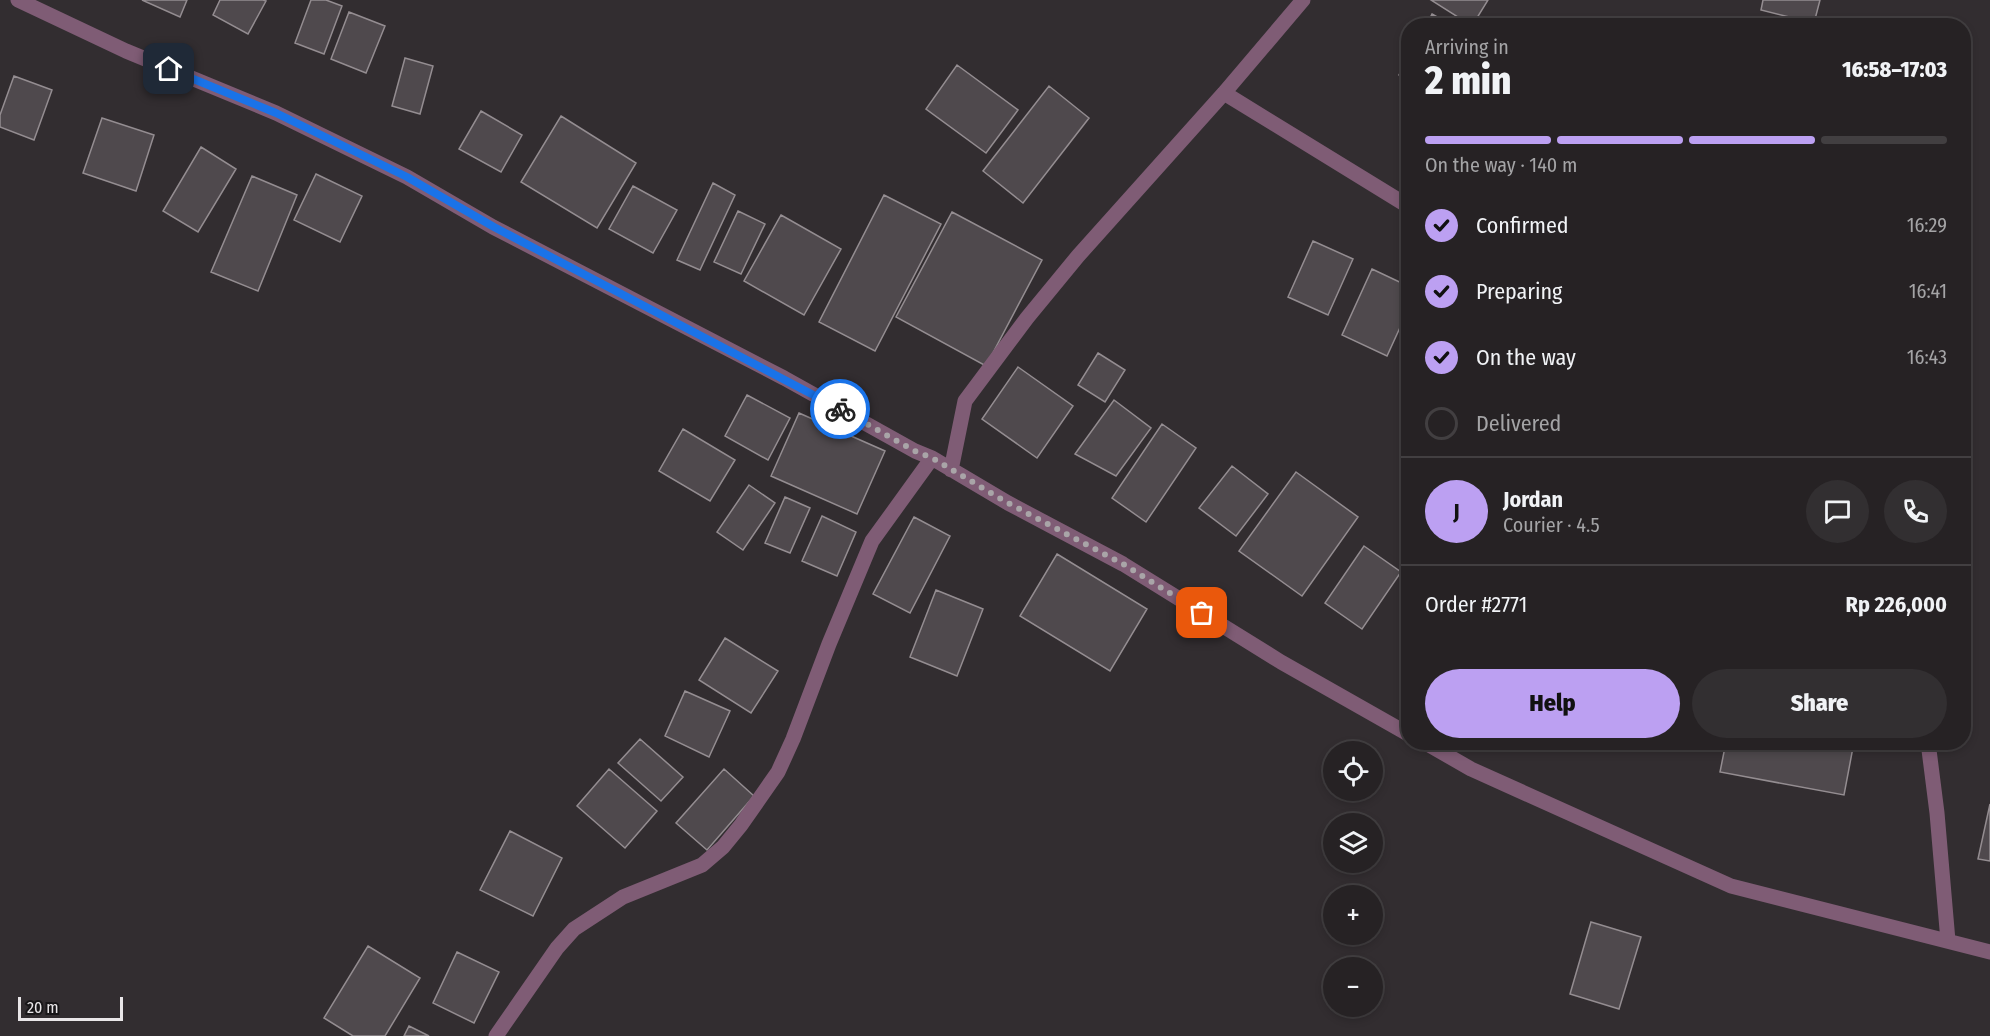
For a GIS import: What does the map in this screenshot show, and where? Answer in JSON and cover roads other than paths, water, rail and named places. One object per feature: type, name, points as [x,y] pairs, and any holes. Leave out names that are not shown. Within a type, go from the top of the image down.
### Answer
[{"type":"street","points":[[18,0],[126,51],[276,113],[407,177],[494,227],[784,378],[915,451],[932,458],[1008,503],[1123,564],[1281,662],[1401,730]]},
{"type":"street","points":[[951,470],[965,401],[1026,318],[1078,256],[1224,93],[1302,0]]},
{"type":"street","points":[[1224,93],[1401,202]]},
{"type":"street","points":[[496,1036],[557,948],[574,929],[623,897],[702,865],[723,847],[741,825],[778,772],[872,541],[932,458]]},
{"type":"street","points":[[1438,750],[1471,769],[1731,886],[1990,952]]},
{"type":"street","points":[[1929,750],[1948,941]]}]
